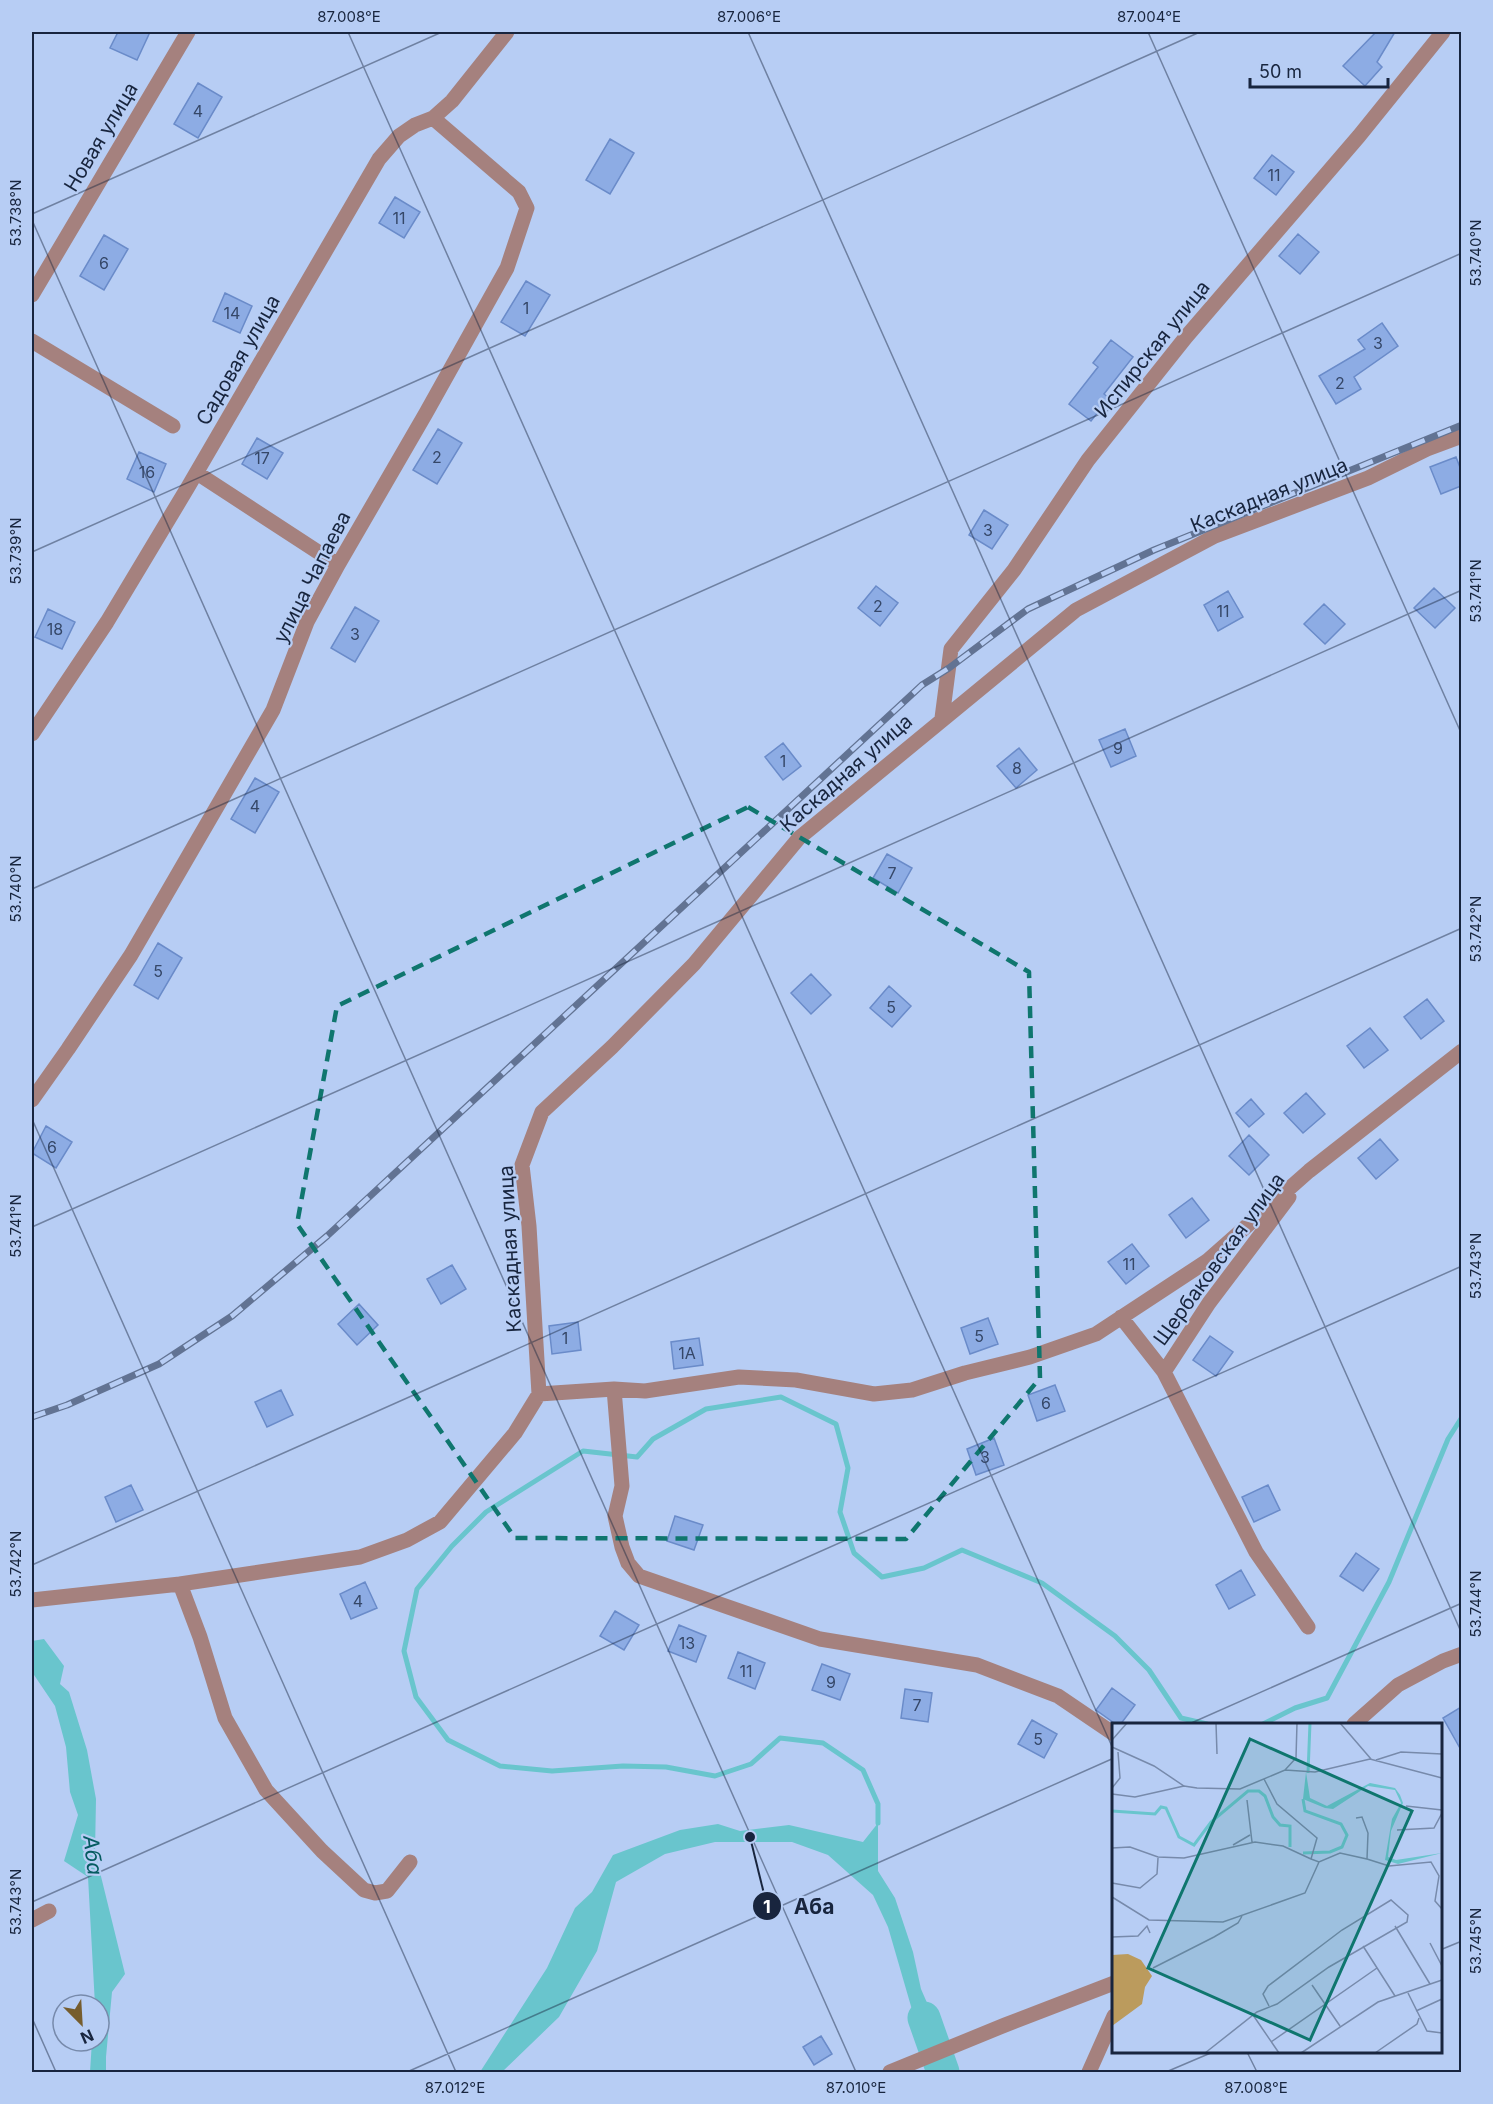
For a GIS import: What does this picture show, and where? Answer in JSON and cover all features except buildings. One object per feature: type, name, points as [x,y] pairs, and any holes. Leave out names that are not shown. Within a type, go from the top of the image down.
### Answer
[{"type":"street","name":"Новая улица","points":[[32,295],[188,32]]},
{"type":"street","name":"Садовая улица","points":[[32,734],[107,622],[379,159],[399,136],[415,124],[433,118],[452,101],[507,32]]},
{"type":"street","name":"Испирская улица","points":[[942,718],[951,649],[1014,570],[1088,460],[1186,337],[1359,136],[1443,32]]},
{"type":"street","name":"улица Чапаева","points":[[32,1100],[131,955],[273,710],[307,622],[507,268],[527,208],[519,192],[433,118]]},
{"type":"street","points":[[32,341],[173,426]]},
{"type":"street","name":"Каскадная улица","points":[[538,1394],[529,1226],[522,1166],[542,1112],[612,1047],[694,964],[799,838],[1076,610],[1215,536],[1368,478],[1427,449],[1461,436]]},
{"type":"street","points":[[197,472],[338,565]]},
{"type":"street","name":"Щербаковская улица","points":[[538,1394],[614,1389],[645,1391],[739,1377],[796,1380],[874,1395],[912,1390],[965,1373],[1030,1357],[1096,1334],[1207,1261],[1309,1171],[1461,1051]]},
{"type":"street","name":"Щербаковская улица","points":[[1164,1372],[1209,1303],[1309,1171]]},
{"type":"street","name":"Щербаковская улица","points":[[1121,1317],[1164,1372],[1256,1552],[1308,1628]]},
{"type":"street","points":[[614,1389],[622,1486],[615,1516],[628,1563],[639,1576],[820,1639],[977,1665],[1058,1696],[1112,1733]]},
{"type":"street","points":[[32,1600],[180,1584],[360,1557],[407,1540],[440,1522],[515,1433],[538,1394]]},
{"type":"street","points":[[180,1584],[200,1637],[225,1718],[266,1790],[322,1851],[364,1890],[375,1893],[387,1891],[410,1862]]},
{"type":"street","points":[[1356,1723],[1398,1685],[1461,1654]]},
{"type":"street","points":[[32,1920],[49,1911]]},
{"type":"street","points":[[890,2073],[1112,1983]]},
{"type":"street","points":[[1089,2073],[1112,2018]]},
{"type":"highlighted area","points":[[748,807],[1029,972],[1040,1378],[906,1539],[515,1538],[297,1224],[337,1006]]},
{"type":"water","points":[[44,1639],[64,1666],[60,1684],[69,1692],[87,1750],[96,1799],[95,1852],[125,1974],[112,1992],[111,2003],[111,1993],[94,1993],[88,1877],[64,1861],[78,1815],[70,1792],[66,1747],[55,1706],[32,1672],[32,1641]]},
{"type":"water","points":[[878,1823],[878,1871],[895,1898],[913,1952],[921,1989],[945,2044],[924,2051],[888,1927],[873,1895],[828,1855],[792,1842],[715,1842],[665,1854],[616,1882],[597,1951],[559,2017],[502,2072],[480,2072],[547,1968],[575,1908],[592,1892],[613,1855],[680,1830],[718,1824],[740,1831],[789,1825],[863,1842]]},
{"type":"water","points":[[91,2053],[106,2053],[106,2072],[90,2072]]},
{"type":"waterway","points":[[878,1823],[878,1804],[863,1770],[823,1743],[780,1738],[751,1764],[715,1776],[666,1767],[623,1766],[552,1771],[500,1766],[448,1740],[416,1697],[404,1651],[417,1589],[452,1546],[486,1512],[583,1451],[637,1457],[653,1439],[706,1409],[781,1397],[836,1424],[848,1468],[840,1512],[854,1553],[882,1577],[924,1568],[962,1550],[1042,1583],[1115,1636],[1149,1670],[1181,1718],[1203,1723]]},
{"type":"waterway","points":[[1265,1723],[1295,1708],[1327,1698],[1389,1582],[1448,1439],[1462,1417]]},
{"type":"waterway","name":"Аба","points":[[924,2018],[943,2072]]},
{"type":"railway","points":[[32,1417],[67,1405],[159,1364],[232,1316],[327,1236],[922,685],[949,668],[1028,609],[1154,550],[1462,425]]},
{"type":"place","name":"Аба","points":[[750,1837]]}]
